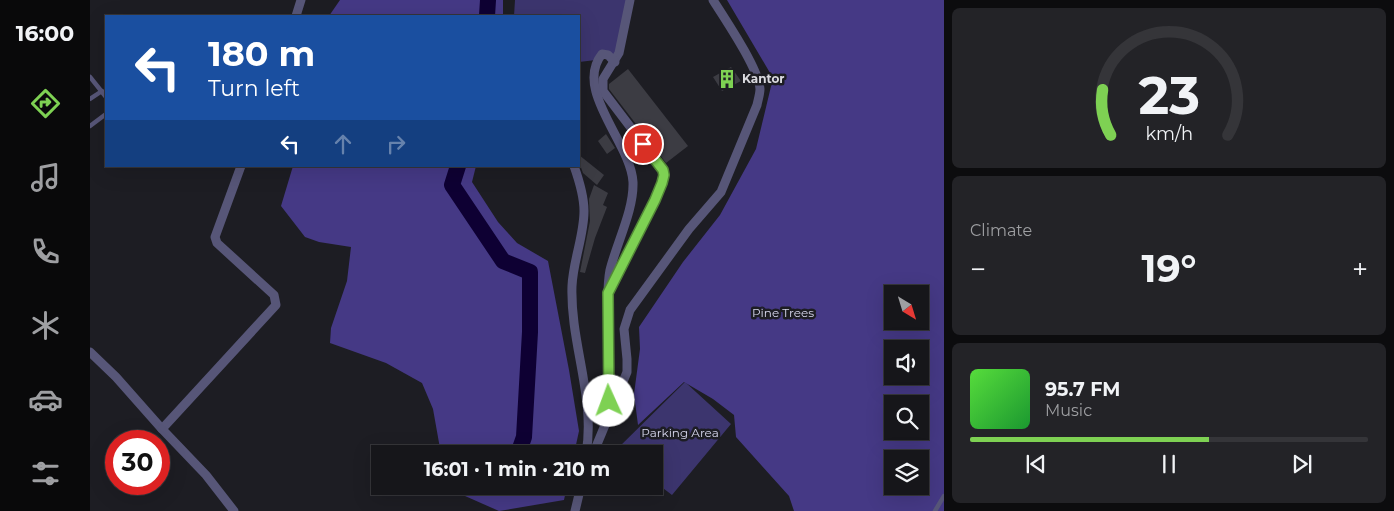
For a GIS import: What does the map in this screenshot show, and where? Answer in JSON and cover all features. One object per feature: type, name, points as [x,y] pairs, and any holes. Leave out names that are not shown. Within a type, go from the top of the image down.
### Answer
[{"type":"street","points":[[296,15],[301,0]]},
{"type":"street","points":[[608,293],[655,200],[664,175],[663,170],[603,91],[603,79],[619,53],[630,0]]},
{"type":"street","points":[[597,445],[610,417],[626,372],[624,330],[630,310],[689,229],[721,192],[757,104],[760,90],[757,78],[714,0]]},
{"type":"street","points":[[610,417],[607,353],[610,271],[628,214],[633,183],[627,159],[595,91],[593,76],[596,61],[602,54],[608,55],[615,62]]},
{"type":"street","points":[[162,428],[276,305],[274,295],[216,243],[215,237],[241,167]]},
{"type":"street","points":[[574,167],[582,191],[584,211],[573,269],[572,289],[578,352],[588,409],[588,445]]},
{"type":"street","points":[[90,352],[116,376],[206,475],[234,511]]},
{"type":"street","points":[[576,511],[579,495]]},
{"type":"lane","points":[[90,77],[105,96]]},
{"type":"lane","points":[[90,99],[102,91]]},
{"type":"lane","points":[[90,126],[105,115]]},
{"type":"lane","points":[[935,511],[944,496]]},
{"type":"green space","points":[[340,0],[503,0],[503,15],[330,15]]},
{"type":"green space","points":[[515,0],[629,0],[615,61],[609,55],[596,60],[580,62],[580,15],[514,15]]},
{"type":"green space","name":"Pine Trees","points":[[727,0],[944,0],[944,511],[794,511],[789,496],[736,437],[734,415],[713,399],[684,382],[638,425],[634,394],[640,349],[639,327],[683,262],[720,215],[756,149],[773,78]]},
{"type":"green space","points":[[293,167],[476,167],[472,182],[498,222],[517,243],[548,261],[579,431],[576,445],[439,445],[433,409],[422,383],[386,363],[330,343],[331,328],[347,281],[351,247],[319,242],[305,237],[281,206]]},
{"type":"green space","name":"Parking Area","points":[[685,382],[731,424],[672,495],[663,488],[663,445],[621,445]]},
{"type":"green space","points":[[463,495],[565,495],[564,500],[499,511]]},
{"type":"building","name":"Kantor","points":[[731,67],[741,81],[722,91],[713,77]]},
{"type":"building","points":[[628,69],[688,146],[666,163],[609,89],[609,84]]},
{"type":"building","points":[[606,134],[615,148],[607,154],[598,141]]},
{"type":"building","points":[[580,156],[604,175],[597,185],[583,173],[580,165]]},
{"type":"building","points":[[594,185],[608,193],[603,205],[607,207],[595,238],[585,273],[580,272],[590,221],[589,199]]},
{"type":"waterway","points":[[487,15],[488,0]]},
{"type":"waterway","points":[[458,167],[452,185],[503,261],[530,272],[530,332],[524,437],[521,445]]},
{"type":"place","name":"Kantor","points":[[727,79]]},
{"type":"route","points":[[609,401],[607,353],[608,293],[655,200],[664,175],[663,170],[643,144]]}]
